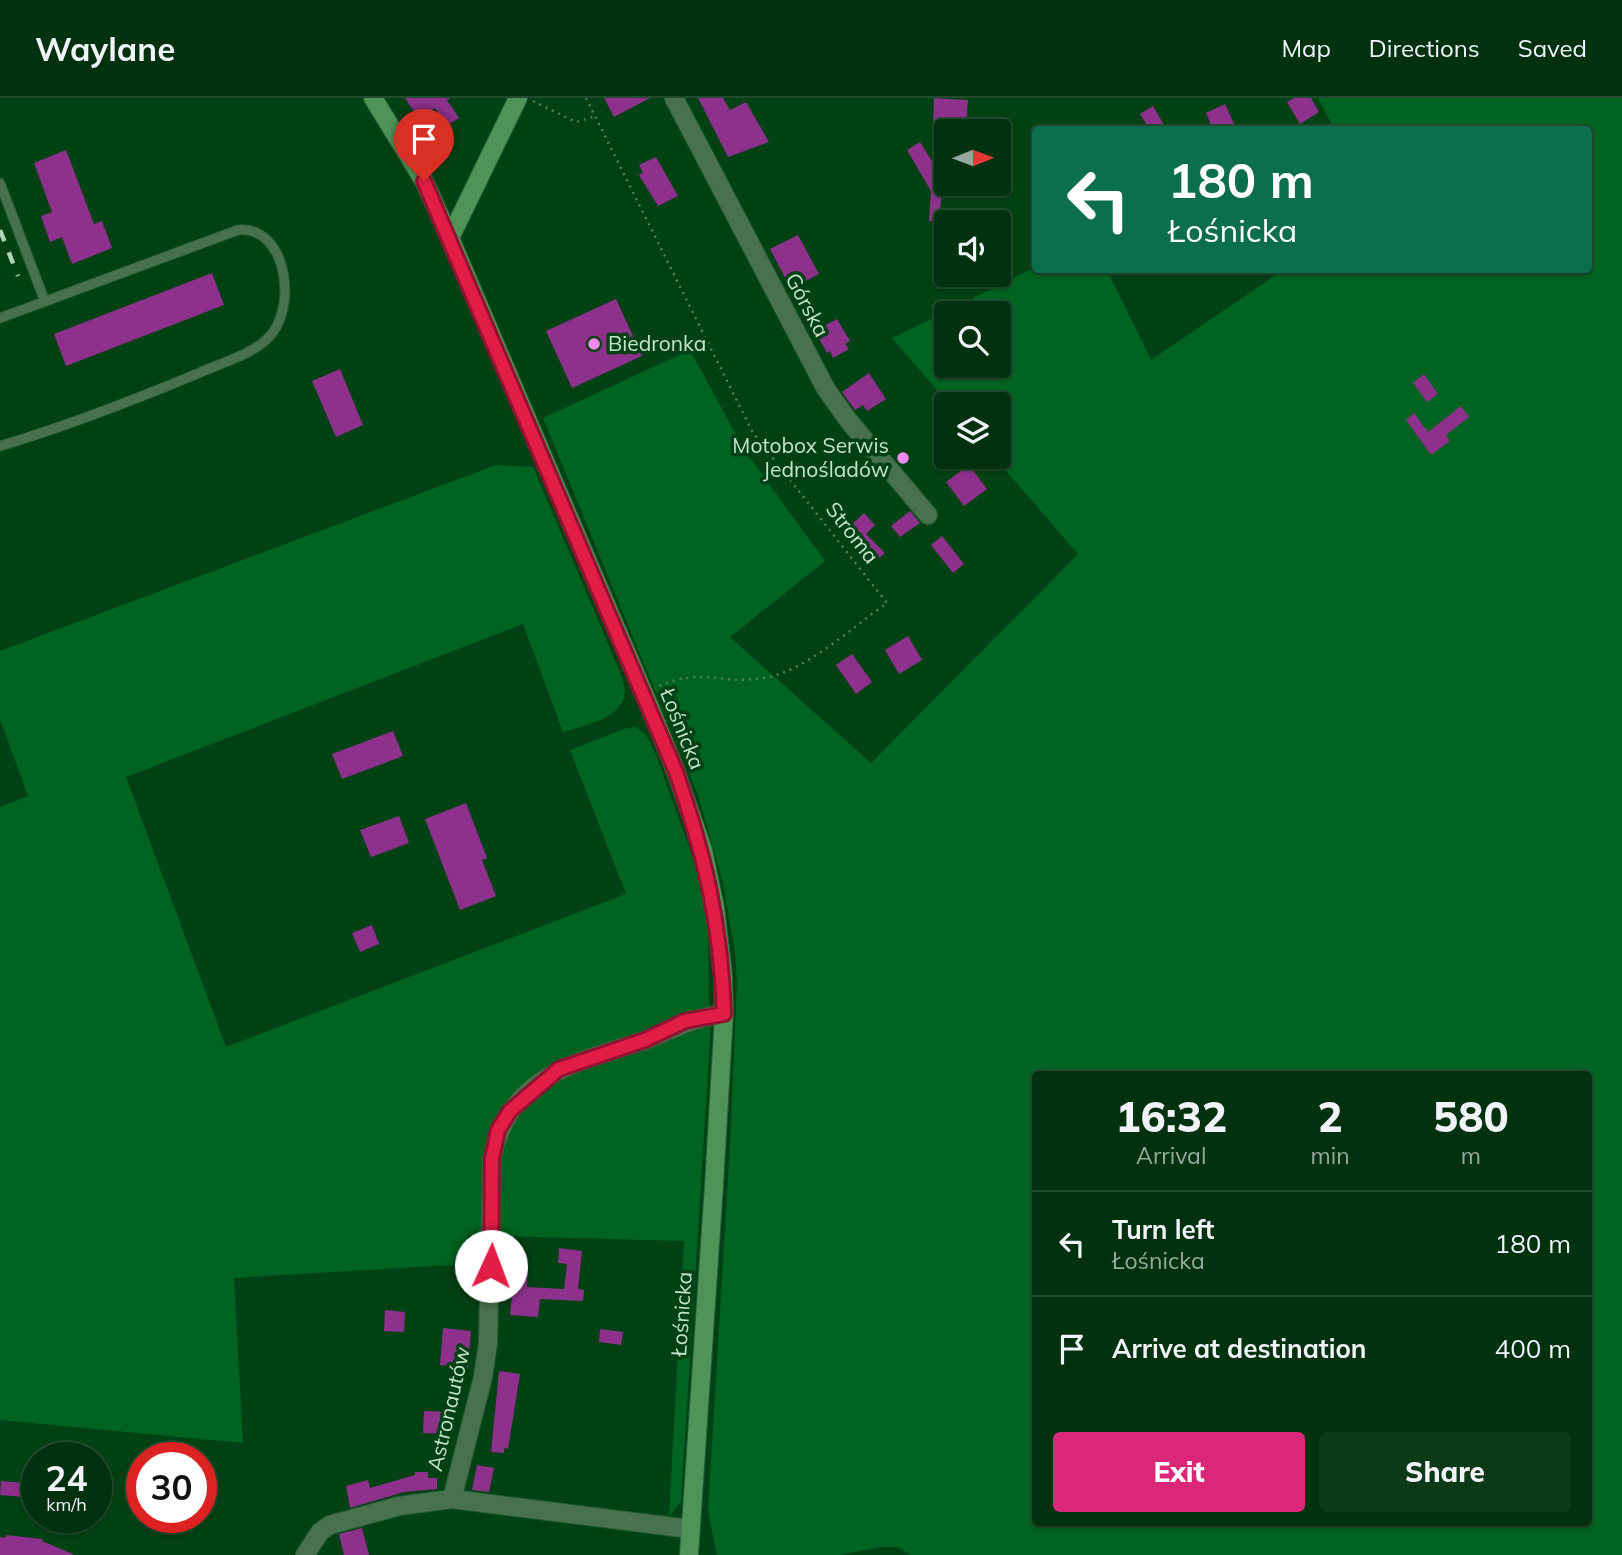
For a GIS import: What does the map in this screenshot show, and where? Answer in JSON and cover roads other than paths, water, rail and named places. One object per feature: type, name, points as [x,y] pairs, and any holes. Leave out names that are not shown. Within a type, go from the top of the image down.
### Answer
[{"type":"street","name":"Łośnicka","points":[[373,98],[424,181],[450,239],[676,772],[703,850],[715,907],[724,1014],[689,1555]]},
{"type":"street","points":[[450,239],[518,98]]},
{"type":"street","name":"Górska","points":[[674,98],[826,389],[928,515]]},
{"type":"street","name":"Astronautów","points":[[452,1499],[483,1377],[488,1343],[492,1158],[498,1130],[510,1111],[559,1069],[645,1040],[685,1021],[724,1014]]},
{"type":"street","name":"Astronautów","points":[[305,1555],[320,1532],[330,1525],[399,1506],[452,1499],[690,1529]]},
{"type":"lane","points":[[0,183],[44,299]]},
{"type":"lane","points":[[0,318],[44,299],[247,229],[261,233],[271,244],[283,275],[286,297],[282,315],[271,335],[243,354],[145,396],[0,446]]},
{"type":"railway","points":[[0,230],[18,276]]},
{"type":"place","name":"Biedronka","points":[[594,344]]},
{"type":"place","name":"Motobox Serwis Jednośladów","points":[[903,458]]}]
